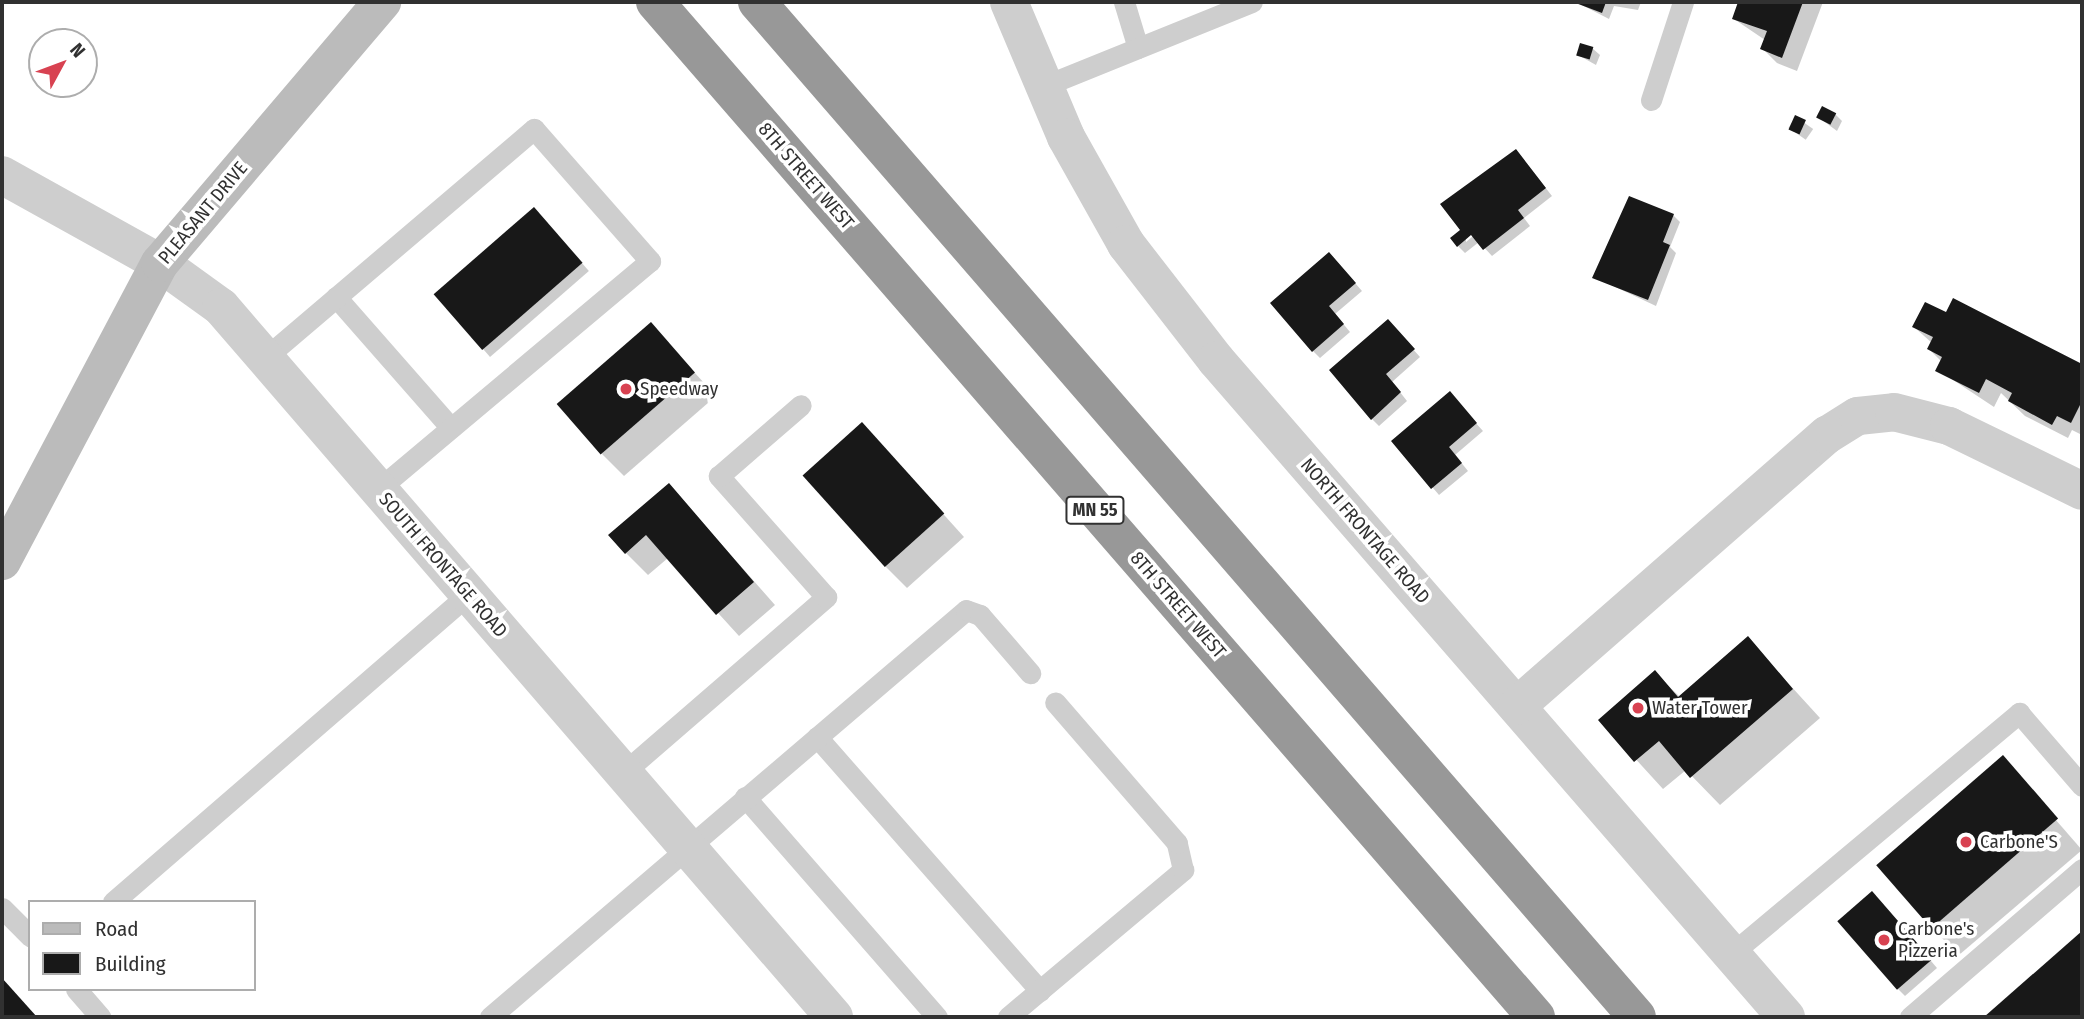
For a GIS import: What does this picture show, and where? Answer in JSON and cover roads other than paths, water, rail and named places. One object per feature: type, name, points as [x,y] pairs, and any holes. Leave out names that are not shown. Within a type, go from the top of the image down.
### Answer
[{"type":"highway","name":"8TH STREET WEST","points":[[654,2],[1536,1017]]},
{"type":"highway","points":[[757,2],[1637,1017]]},
{"type":"street","name":"PLEASANT DRIVE","points":[[2,561],[160,263],[382,2]]},
{"type":"street","name":"NORTH FRONTAGE ROAD","points":[[1009,2],[1044,86],[1126,244],[1216,360],[1786,1017]]},
{"type":"street","name":"SOUTH FRONTAGE ROAD","points":[[2,175],[160,263],[222,307],[834,1017]]},
{"type":"street","points":[[1517,706],[1826,435],[1858,416],[1894,412],[1949,426],[2082,491]]},
{"type":"lane","points":[[1124,2],[1138,48]]},
{"type":"lane","points":[[1044,86],[1252,2]]},
{"type":"lane","points":[[1651,100],[1683,2]]},
{"type":"lane","points":[[266,356],[534,129],[650,261],[378,489]]},
{"type":"lane","points":[[336,297],[451,428]]},
{"type":"lane","points":[[623,773],[826,597],[719,476],[801,405]]},
{"type":"lane","points":[[115,900],[468,594]]},
{"type":"lane","points":[[490,1017],[966,610],[981,615],[1030,673]]},
{"type":"lane","points":[[1008,1017],[1183,870],[1177,843],[1055,702]]},
{"type":"lane","points":[[1731,954],[2019,713],[2082,786]]},
{"type":"lane","points":[[817,737],[1040,990]]},
{"type":"lane","points":[[745,797],[937,1017]]},
{"type":"lane","points":[[1910,1017],[2082,869]]},
{"type":"lane","points":[[2,908],[28,934]]},
{"type":"lane","points":[[78,991],[100,1017]]},
{"type":"place","name":"Speedway","points":[[626,389]]},
{"type":"place","name":"Water Tower","points":[[1638,708]]},
{"type":"place","name":"Carbone'S","points":[[1966,842]]},
{"type":"place","name":"Carbone's Pizzeria","points":[[1884,940]]}]
